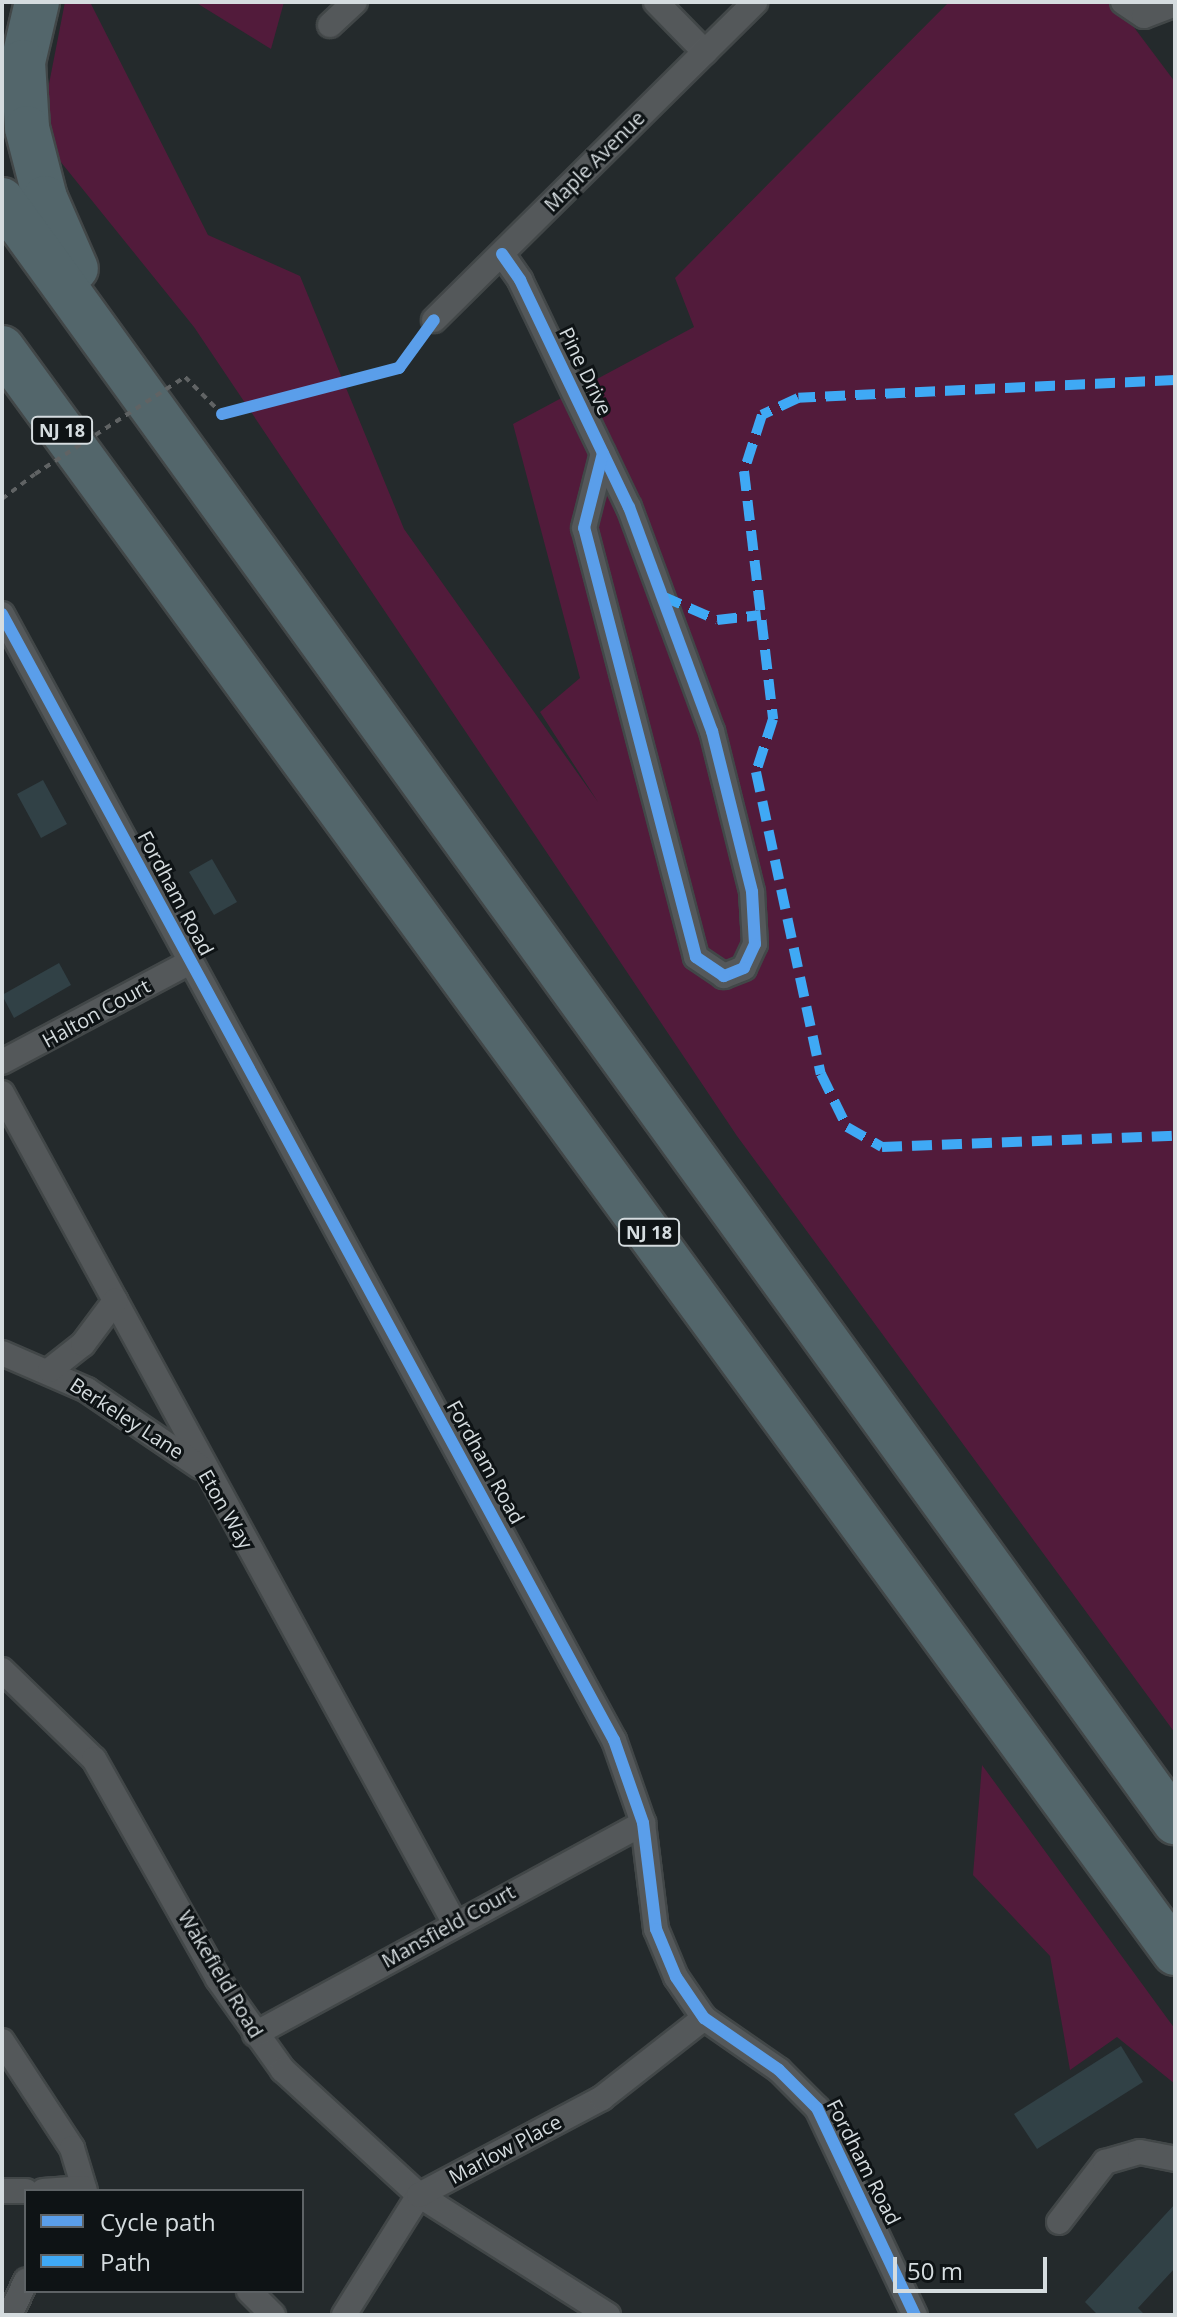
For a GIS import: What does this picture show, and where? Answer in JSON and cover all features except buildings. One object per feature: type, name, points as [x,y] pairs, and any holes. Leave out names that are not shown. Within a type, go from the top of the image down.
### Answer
[{"type":"highway","points":[[37,2],[23,62],[35,165],[55,225],[122,361]]},
{"type":"highway","points":[[2,200],[122,361],[1175,1822]]},
{"type":"highway","name":"NJ 18","points":[[2,348],[1175,1953]]},
{"type":"street","points":[[330,25],[355,2]]},
{"type":"street","points":[[656,2],[705,52]]},
{"type":"street","name":"Maple Avenue","points":[[434,320],[755,2]]},
{"type":"street","points":[[1123,2],[1144,16],[1175,4]]},
{"type":"street","name":"Pine Drive","points":[[502,254],[603,453],[629,507],[712,731],[752,892],[755,944],[744,968],[724,976],[696,957],[584,528],[603,453]]},
{"type":"street","name":"Fordham Road","points":[[2,614],[614,1740],[643,1823],[656,1929],[704,2018],[817,2108],[915,2315]]},
{"type":"street","name":"Halton Court","points":[[2,1062],[190,962]]},
{"type":"street","name":"Eton Way","points":[[2,1093],[202,1468],[454,1922]]},
{"type":"street","name":"Berkeley Lane","points":[[50,1370],[83,1344],[115,1301]]},
{"type":"street","name":"Berkeley Lane","points":[[2,1353],[50,1370],[202,1468]]},
{"type":"street","name":"Wakefield Road","points":[[2,1670],[94,1759],[255,2034],[326,2115],[419,2195],[608,2315]]},
{"type":"street","name":"Mansfield Court","points":[[255,2034],[454,1922],[643,1823]]},
{"type":"street","name":"Marlow Place","points":[[419,2195],[602,2098],[704,2018]]},
{"type":"street","points":[[2,2041],[72,2148],[84,2189]]},
{"type":"street","points":[[1059,2222],[1105,2162],[1140,2152],[1175,2159]]},
{"type":"street","points":[[2,2191],[24,2191]]},
{"type":"street","points":[[344,2315],[419,2195]]},
{"type":"street","points":[[10,2315],[24,2284]]},
{"type":"street","points":[[251,2293],[273,2315]]},
{"type":"path","points":[[2,499],[35,474],[185,377],[222,414],[237,410]]},
{"type":"shaded area","points":[[65,2],[90,2],[208,235],[300,276],[404,529],[598,802],[540,712],[580,678],[513,424],[694,327],[675,278],[949,2],[1115,2],[1175,82],[1175,1733],[737,1136],[194,327],[39,135]]},
{"type":"shaded area","points":[[195,2],[284,2],[271,49]]},
{"type":"shaded area","points":[[982,1765],[1175,2029],[1175,2084],[1117,2037],[1070,2070],[1050,1956],[973,1875]]},
{"type":"marked path","points":[[1175,380],[798,398],[762,415],[744,471],[773,719],[756,772],[821,1074],[847,1127],[882,1147],[1175,1136]]},
{"type":"marked path","points":[[662,596],[717,620],[761,615]]},
{"type":"cycle path","points":[[502,254],[520,280],[629,507],[712,731],[752,892],[755,944],[744,968],[724,976],[696,957],[584,528],[603,453]]},
{"type":"cycle path","points":[[222,414],[399,368],[434,320]]},
{"type":"cycle path","points":[[2,614],[614,1740],[643,1823],[656,1929],[676,1977],[704,2018],[779,2070],[817,2108],[915,2315]]}]
